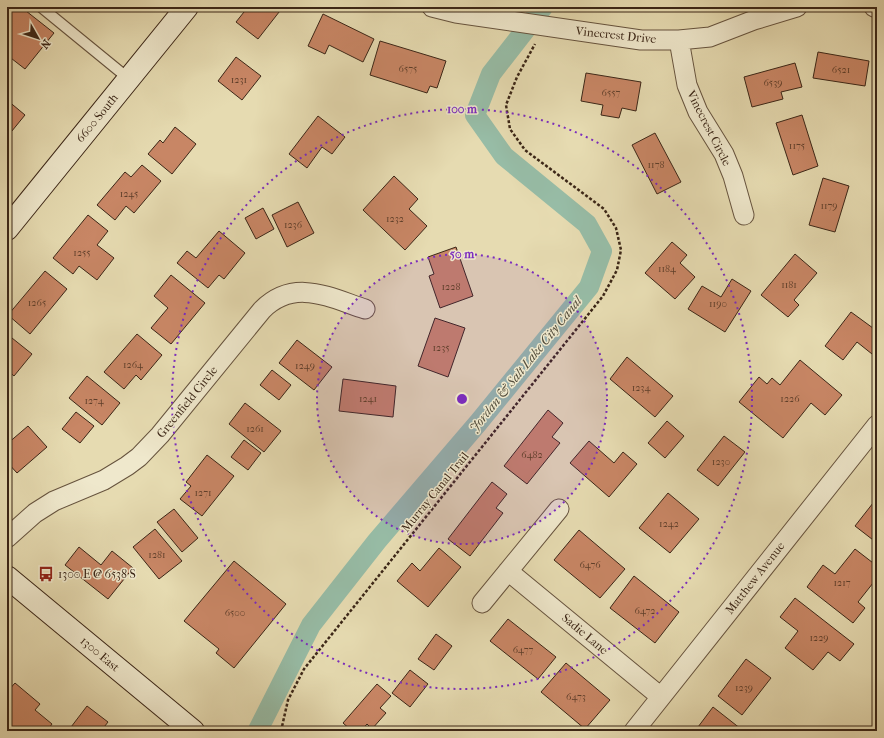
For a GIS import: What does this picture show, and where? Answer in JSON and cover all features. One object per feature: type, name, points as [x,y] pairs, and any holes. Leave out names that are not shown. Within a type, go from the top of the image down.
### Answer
[{"type":"main road","name":"6600 South","points":[[7,229],[187,7]]},
{"type":"main road","name":"1300 East","points":[[7,578],[193,731]]},
{"type":"street","name":"Vinecrest Drive","points":[[432,7],[463,14],[514,20],[541,33],[641,40],[679,40],[710,37],[754,20],[797,7]]},
{"type":"street","name":"Vinecrest Circle","points":[[679,40],[687,85],[698,112],[724,154],[734,176],[744,215]]},
{"type":"street","name":"Greenfield Circle","points":[[7,538],[35,513],[54,501],[104,480],[139,457],[160,435],[262,310],[276,298],[292,292],[310,292],[365,310]]},
{"type":"street","name":"Matthew Avenue","points":[[634,731],[877,424]]},
{"type":"street","points":[[482,603],[559,509]]},
{"type":"street","name":"Sadie Lane","points":[[508,571],[661,697]]},
{"type":"lane","points":[[41,7],[129,78]]},
{"type":"path","name":"Murray Canal Trail","points":[[281,731],[288,700],[304,669],[603,296],[617,270],[621,250],[616,228],[604,209],[525,150],[510,129],[506,105],[520,72],[541,33]]},
{"type":"building","points":[[7,7],[21,7],[54,33],[25,69],[7,55]]},
{"type":"building","points":[[248,7],[283,7],[258,39],[236,22]]},
{"type":"building","points":[[323,14],[374,39],[363,62],[329,45],[325,54],[308,46]]},
{"type":"building","points":[[380,41],[446,61],[437,88],[430,86],[427,93],[370,75]]},
{"type":"building","points":[[818,52],[869,61],[865,86],[813,78]]},
{"type":"building","points":[[236,57],[261,76],[242,100],[218,81]]},
{"type":"building","points":[[795,63],[802,87],[781,92],[783,99],[752,107],[744,77]]},
{"type":"building","points":[[586,73],[641,82],[636,111],[622,108],[619,118],[601,115],[603,105],[581,101]]},
{"type":"building","points":[[7,100],[25,115],[7,137]]},
{"type":"building","points":[[802,115],[818,166],[793,175],[776,123]]},
{"type":"building","points":[[318,116],[345,137],[332,154],[322,147],[307,168],[289,154]]},
{"type":"building","points":[[175,127],[196,144],[172,174],[148,154],[160,140],[163,143]]},
{"type":"building","points":[[655,133],[681,182],[657,194],[632,145]]},
{"type":"building","points":[[142,165],[161,181],[134,213],[126,206],[115,220],[97,205],[125,172],[131,177]]},
{"type":"building","points":[[394,176],[418,199],[409,209],[427,226],[405,250],[363,210]]},
{"type":"building","points":[[823,178],[849,186],[835,232],[809,225]]},
{"type":"building","points":[[298,202],[314,233],[287,247],[272,215]]},
{"type":"building","points":[[263,208],[274,229],[256,239],[245,218]]},
{"type":"building","points":[[88,215],[108,231],[97,245],[114,258],[97,280],[79,266],[73,274],[53,258]]},
{"type":"building","points":[[219,231],[245,253],[224,279],[219,275],[208,288],[177,263],[187,251],[196,258]]},
{"type":"building","points":[[672,242],[687,255],[680,263],[695,277],[675,299],[645,273]]},
{"type":"building","points":[[456,247],[473,296],[440,308],[429,276],[434,274],[428,257]]},
{"type":"building","points":[[795,254],[817,273],[794,300],[799,305],[788,317],[761,295]]},
{"type":"building","points":[[45,271],[67,289],[30,334],[8,315]]},
{"type":"building","points":[[171,275],[205,303],[171,344],[151,328],[168,308],[154,296]]},
{"type":"building","points":[[732,279],[751,291],[725,332],[688,309],[702,286],[721,297]]},
{"type":"building","points":[[851,312],[877,331],[877,347],[872,354],[857,342],[843,360],[825,346]]},
{"type":"building","points":[[435,318],[465,328],[448,377],[418,366]]},
{"type":"building","points":[[7,334],[32,354],[14,376],[7,370]]},
{"type":"building","points":[[137,334],[162,355],[141,380],[136,375],[124,389],[104,372]]},
{"type":"building","points":[[297,340],[332,367],[314,390],[279,363]]},
{"type":"building","points":[[627,357],[673,396],[655,417],[610,379]]},
{"type":"building","points":[[800,360],[842,395],[825,415],[811,403],[783,438],[739,402],[759,377],[767,384],[772,378],[780,385]]},
{"type":"building","points":[[272,370],[291,385],[279,400],[260,385]]},
{"type":"building","points":[[87,376],[120,403],[102,425],[69,398]]},
{"type":"building","points":[[343,379],[396,386],[393,417],[339,411]]},
{"type":"building","points":[[245,403],[281,431],[264,452],[229,424]]},
{"type":"building","points":[[548,410],[563,423],[552,437],[560,443],[527,484],[504,466]]},
{"type":"building","points":[[76,412],[94,426],[80,443],[62,429]]},
{"type":"building","points":[[667,421],[684,436],[665,458],[648,443]]},
{"type":"building","points":[[28,426],[47,447],[17,473],[7,462],[7,444]]},
{"type":"building","points":[[724,436],[745,452],[718,486],[697,470]]},
{"type":"building","points":[[244,440],[261,453],[248,470],[231,457]]},
{"type":"building","points":[[589,441],[614,463],[623,452],[637,464],[609,497],[570,463]]},
{"type":"building","points":[[207,455],[234,476],[202,516],[180,499],[191,486],[186,482]]},
{"type":"building","points":[[492,482],[507,494],[496,508],[503,513],[470,556],[448,539]]},
{"type":"building","points":[[668,493],[699,519],[670,553],[639,528]]},
{"type":"building","points":[[877,498],[877,543],[855,526]]},
{"type":"building","points":[[174,509],[198,538],[182,552],[157,522]]},
{"type":"building","points":[[155,529],[182,561],[159,579],[133,547]]},
{"type":"building","points":[[579,530],[625,569],[600,598],[554,560]]},
{"type":"building","points":[[79,547],[101,565],[112,551],[133,568],[108,599],[65,565]]},
{"type":"building","points":[[439,548],[461,567],[428,607],[397,581],[412,563],[420,571]]},
{"type":"building","points":[[855,549],[877,566],[877,578],[858,602],[865,608],[853,623],[807,587],[823,565],[835,574]]},
{"type":"building","points":[[234,561],[286,604],[234,668],[216,653],[219,649],[184,621]]},
{"type":"building","points":[[634,576],[679,612],[655,643],[610,608]]},
{"type":"building","points":[[795,598],[854,644],[840,661],[828,652],[813,670],[785,648],[798,631],[780,617]]},
{"type":"building","points":[[508,619],[556,657],[538,679],[490,641]]},
{"type":"building","points":[[436,634],[452,646],[434,670],[418,659]]},
{"type":"building","points":[[746,659],[771,678],[742,715],[718,696]]},
{"type":"building","points":[[566,663],[610,700],[585,729],[541,692]]},
{"type":"building","points":[[410,670],[428,684],[410,707],[392,693]]},
{"type":"building","points":[[15,683],[40,704],[35,710],[52,724],[47,731],[16,731],[7,723],[7,692]]},
{"type":"building","points":[[377,684],[391,696],[380,708],[386,713],[372,729],[367,724],[361,731],[352,731],[343,723]]},
{"type":"building","points":[[87,706],[108,722],[101,731],[68,731]]},
{"type":"building","points":[[713,707],[741,729],[739,731],[695,731]]},
{"type":"waterway","name":"Jordan & Salt Lake City Canal","points":[[258,730],[311,625],[377,541],[478,423],[589,287],[602,251],[587,224],[504,156],[475,115],[491,74],[543,7]]},
{"type":"place","name":"1300 E @ 6538 S","points":[[46,574]]}]
